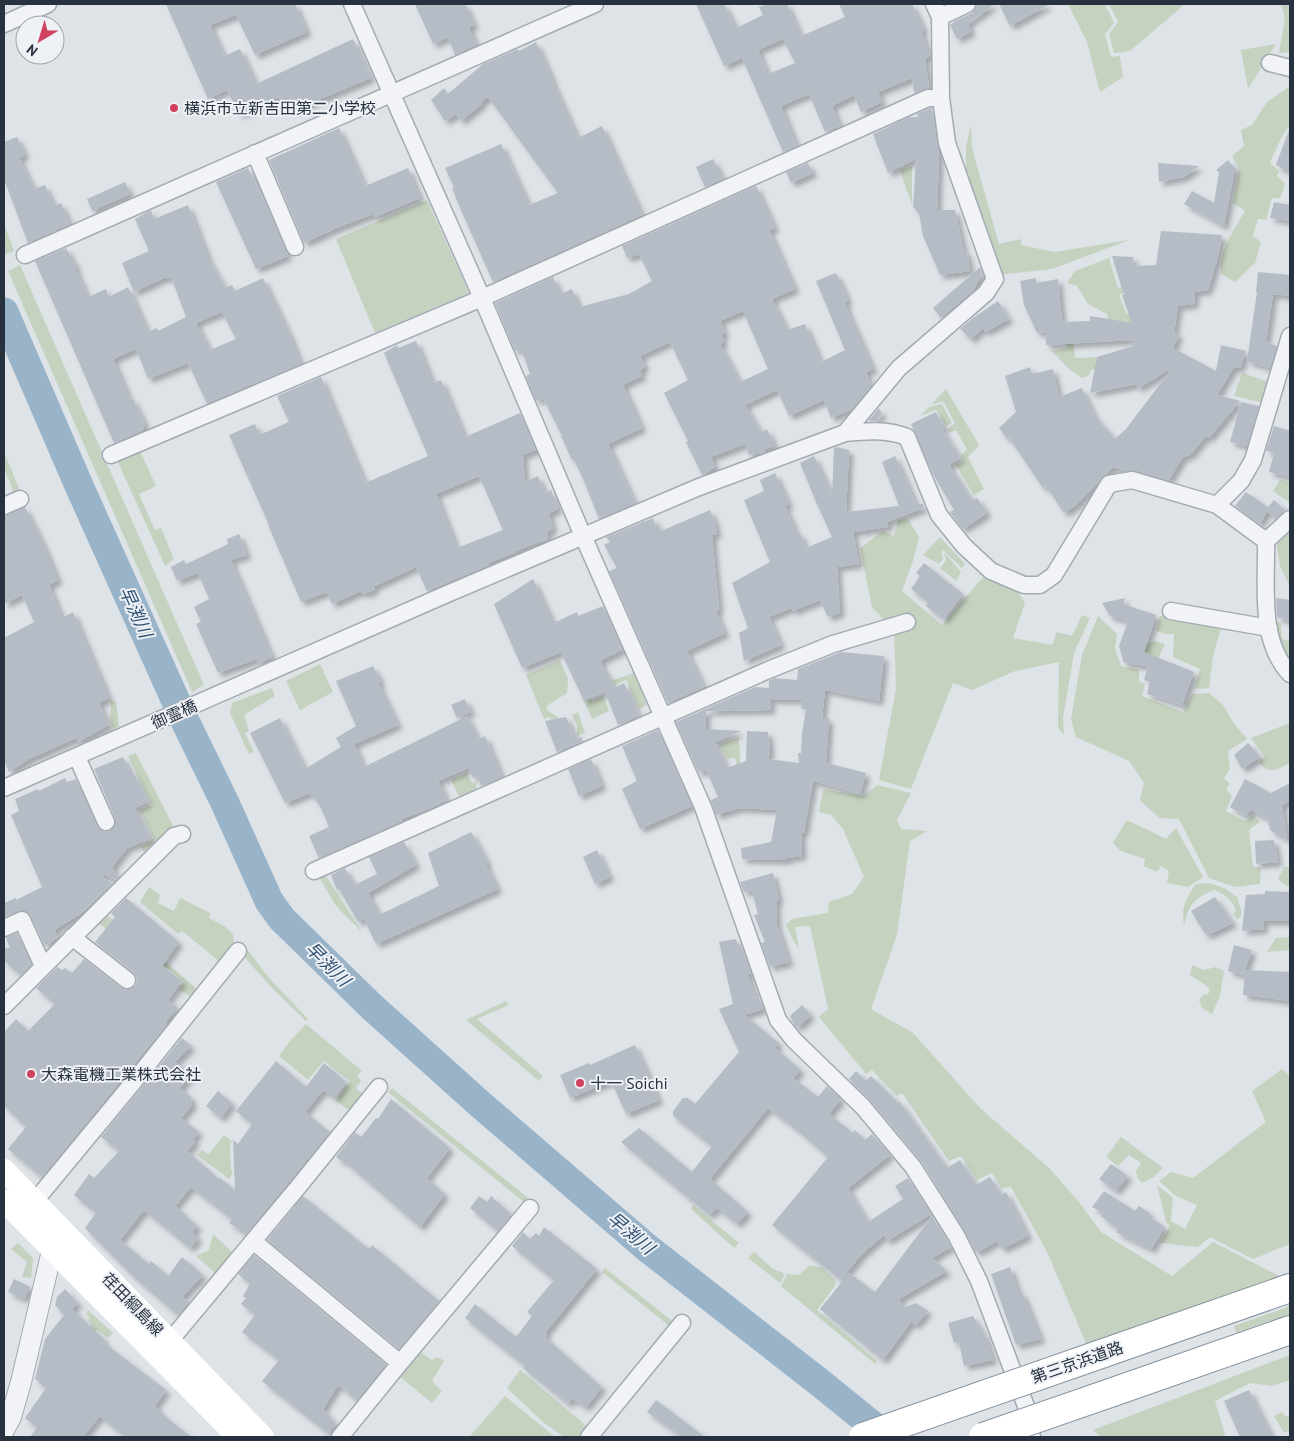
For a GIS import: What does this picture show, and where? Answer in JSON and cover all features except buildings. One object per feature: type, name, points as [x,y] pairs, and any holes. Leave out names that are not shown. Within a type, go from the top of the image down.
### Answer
[{"type":"highway","name":"第三京浜道路","points":[[863,1437],[1290,1288]]},
{"type":"highway","points":[[983,1437],[1290,1330]]},
{"type":"main road","name":"荏田綱島線","points":[[4,1170],[35,1201],[60,1244],[238,1437]]},
{"type":"main road","name":"荏田綱島線","points":[[4,1201],[60,1244],[169,1342],[263,1437]]},
{"type":"street","points":[[4,24],[48,4]]},
{"type":"street","points":[[352,4],[482,298],[662,717],[703,807],[778,1020],[794,1040],[862,1107],[913,1167],[956,1235],[980,1281],[1027,1409],[1032,1437]]},
{"type":"street","points":[[25,254],[595,4]]},
{"type":"street","points":[[844,433],[899,368],[986,293],[994,279],[947,143],[941,98],[937,10],[967,4]]},
{"type":"street","points":[[1270,63],[1290,68]]},
{"type":"street","points":[[111,455],[482,298],[928,98],[941,98]]},
{"type":"street","points":[[255,154],[296,247]]},
{"type":"street","points":[[1217,505],[1241,481],[1253,460],[1288,353],[1290,336]]},
{"type":"street","points":[[844,433],[864,431],[895,432],[907,437],[939,515],[964,546],[991,571],[1024,585],[1040,585],[1054,575],[1109,484],[1132,480],[1217,505],[1266,542]]},
{"type":"street","name":"御霊橋","points":[[4,788],[583,536],[699,487],[844,433]]},
{"type":"street","points":[[4,506],[20,499]]},
{"type":"street","points":[[1290,519],[1266,542],[1267,614],[1271,640],[1290,674]]},
{"type":"street","points":[[1171,611],[1269,628]]},
{"type":"street","points":[[314,871],[766,671],[833,644],[907,622]]},
{"type":"street","points":[[77,757],[106,822]]},
{"type":"street","points":[[4,1006],[174,836],[182,834]]},
{"type":"street","points":[[4,928],[22,920],[43,966]]},
{"type":"street","points":[[72,938],[127,980]]},
{"type":"street","points":[[35,1201],[136,1080],[238,951]]},
{"type":"street","points":[[169,1342],[379,1086]]},
{"type":"street","points":[[340,1437],[400,1362],[530,1208]]},
{"type":"street","points":[[253,1241],[400,1362]]},
{"type":"street","points":[[4,1430],[21,1382],[60,1244]]},
{"type":"street","points":[[589,1437],[682,1323]]},
{"type":"green space","points":[[1068,4],[1105,4],[1114,23],[1105,34],[1111,57],[1120,56],[1123,77],[1100,92],[1087,42]]},
{"type":"green space","points":[[1109,4],[1185,4],[1130,51],[1114,53],[1109,34],[1118,22]]},
{"type":"green space","points":[[1281,4],[1290,4],[1290,52],[1279,53],[1285,19]]},
{"type":"green space","points":[[1276,44],[1248,89],[1241,50]]},
{"type":"green space","points":[[1290,86],[1290,125],[1280,140],[1270,163],[1279,171],[1277,176],[1285,184],[1280,198],[1272,198],[1266,220],[1258,219],[1253,236],[1261,242],[1255,263],[1235,282],[1221,274],[1224,249],[1245,211],[1233,203],[1239,168],[1232,156],[1244,146],[1241,130],[1252,125],[1267,102]]},
{"type":"green space","points":[[971,125],[972,148],[999,244],[1021,239],[1021,245],[1054,252],[1129,240],[1052,269],[997,275],[966,180],[966,148]]},
{"type":"green space","points":[[912,166],[912,205],[900,171]]},
{"type":"green space","points":[[427,200],[469,293],[375,333],[336,239]]},
{"type":"green space","points":[[4,224],[14,251],[4,255]]},
{"type":"green space","points":[[1109,258],[1118,288],[1134,282],[1135,287],[1119,295],[1126,314],[1146,310],[1132,373],[1106,369],[1091,370],[1088,376],[1082,378],[1069,369],[1052,351],[1066,348],[1067,335],[1073,334],[1075,358],[1134,356],[1139,324],[1108,321],[1107,314],[1088,304],[1077,286],[1067,283],[1075,271]]},
{"type":"green space","points":[[20,265],[204,685],[192,692],[8,271]]},
{"type":"green space","points":[[1242,373],[1272,383],[1264,403],[1234,396]]},
{"type":"green space","points":[[946,389],[979,445],[968,457],[984,489],[974,495],[956,465],[963,461],[961,455],[967,450],[956,430],[949,433],[947,429],[955,423],[943,401],[931,405]]},
{"type":"green space","points":[[942,404],[952,423],[946,426],[936,410],[920,416],[929,407]]},
{"type":"green space","points":[[140,451],[156,486],[139,494],[155,530],[161,528],[174,559],[165,566],[117,460]]},
{"type":"green space","points":[[4,452],[20,491],[14,493],[4,468]]},
{"type":"green space","points":[[1280,480],[1290,482],[1290,503],[1273,491]]},
{"type":"green space","points":[[908,519],[919,537],[902,591],[942,625],[983,577],[1016,589],[1025,603],[1013,638],[1052,645],[1057,632],[1072,636],[1082,615],[1090,618],[1074,653],[1063,718],[1064,735],[1058,728],[1059,662],[1015,671],[972,690],[953,683],[911,789],[879,780],[896,689],[894,631],[872,607],[860,548],[883,531],[894,536],[898,520]]},
{"type":"green space","points":[[1290,530],[1290,586],[1280,566],[1276,542]]},
{"type":"green space","points":[[940,537],[965,564],[962,568],[943,550],[941,552],[943,559],[939,564],[923,555]]},
{"type":"green space","points":[[944,552],[961,572],[956,581],[940,568],[946,560]]},
{"type":"green space","points":[[1098,616],[1117,634],[1115,648],[1121,666],[1139,670],[1139,681],[1145,684],[1142,696],[1183,712],[1192,694],[1209,693],[1223,705],[1235,725],[1247,739],[1228,751],[1230,769],[1224,778],[1230,784],[1226,789],[1232,796],[1226,811],[1245,821],[1254,815],[1260,822],[1249,830],[1253,867],[1261,867],[1260,884],[1235,887],[1209,878],[1179,819],[1159,818],[1140,800],[1144,783],[1129,761],[1076,737],[1071,719],[1082,655]]},
{"type":"green space","points":[[1160,616],[1221,628],[1213,656],[1209,688],[1194,689],[1200,669],[1173,657],[1174,634],[1156,631]]},
{"type":"green space","points":[[1271,619],[1281,623],[1282,639],[1290,641],[1290,668]]},
{"type":"green space","points":[[1156,641],[1165,644],[1155,666],[1140,663],[1145,644]]},
{"type":"green space","points":[[560,660],[568,679],[567,693],[548,705],[546,709],[559,718],[552,722],[549,717],[544,719],[526,675]]},
{"type":"green space","points":[[320,664],[333,692],[300,710],[286,681]]},
{"type":"green space","points":[[634,673],[647,705],[639,709],[626,680],[614,685],[613,680]]},
{"type":"green space","points":[[272,688],[275,696],[244,715],[249,731],[245,733],[254,752],[249,754],[230,713],[232,703]]},
{"type":"green space","points":[[588,693],[592,701],[603,696],[609,711],[592,719],[582,696]]},
{"type":"green space","points":[[111,701],[116,702],[119,727],[113,729],[110,720]]},
{"type":"green space","points":[[578,712],[585,733],[577,736],[577,725],[572,715]]},
{"type":"green space","points":[[1290,723],[1290,763],[1273,770],[1266,769],[1259,762],[1265,757],[1251,738]]},
{"type":"green space","points":[[739,737],[742,807],[739,775],[735,758],[727,759],[720,744]]},
{"type":"green space","points":[[136,753],[173,826],[144,852],[141,847],[153,838],[140,810],[152,805],[128,756]]},
{"type":"green space","points":[[467,773],[472,783],[475,782],[478,793],[460,799],[451,780]]},
{"type":"green space","points":[[877,785],[911,793],[897,820],[901,829],[927,831],[910,841],[897,935],[871,1009],[913,1033],[981,1109],[1049,1168],[1079,1202],[1101,1232],[1172,1276],[1213,1242],[1283,1278],[1110,1344],[1086,1343],[1047,1252],[1011,1187],[1002,1188],[992,1173],[977,1180],[961,1156],[949,1161],[902,1093],[897,1096],[872,1070],[866,1074],[819,1017],[828,1009],[810,926],[795,927],[799,949],[786,925],[792,919],[828,913],[829,902],[852,894],[864,877],[843,829],[831,815],[819,812],[823,789],[863,796]]},
{"type":"green space","points":[[1127,820],[1166,839],[1176,828],[1203,877],[1188,887],[1167,883],[1169,871],[1161,866],[1157,872],[1144,866],[1145,859],[1121,851],[1113,843]]},
{"type":"green space","points":[[1284,867],[1290,867],[1290,886],[1286,886],[1278,879]]},
{"type":"green space","points":[[324,873],[362,932],[336,906],[318,875]]},
{"type":"green space","points":[[1208,883],[1224,888],[1237,897],[1242,913],[1238,920],[1233,914],[1236,910],[1230,900],[1214,890],[1201,896],[1193,903],[1184,926],[1183,914],[1189,895],[1196,884]]},
{"type":"green space","points":[[149,887],[160,895],[158,903],[174,911],[180,898],[210,913],[209,918],[231,931],[234,940],[232,946],[220,962],[182,931],[178,934],[140,902]]},
{"type":"green space","points":[[118,900],[108,916],[137,938],[123,942],[97,922]]},
{"type":"green space","points":[[1290,937],[1290,950],[1267,952],[1276,938]]},
{"type":"green space","points":[[149,947],[197,989],[191,997],[179,990],[184,982],[160,963]]},
{"type":"green space","points":[[247,949],[269,978],[308,1019],[306,1021],[271,987],[242,954]]},
{"type":"green space","points":[[1192,965],[1204,970],[1216,967],[1224,971],[1220,996],[1212,1014],[1202,1008],[1199,1000],[1210,991],[1207,986],[1190,975]]},
{"type":"green space","points":[[506,1001],[509,1005],[477,1019],[543,1076],[539,1081],[466,1020]]},
{"type":"green space","points":[[306,1024],[362,1071],[357,1076],[361,1081],[356,1088],[364,1095],[350,1111],[336,1101],[350,1081],[324,1061],[308,1080],[279,1056]]},
{"type":"green space","points":[[1282,1069],[1290,1076],[1290,1244],[1253,1259],[1210,1237],[1198,1247],[1160,1243],[1170,1226],[1166,1222],[1157,1185],[1173,1198],[1171,1221],[1185,1229],[1197,1205],[1176,1196],[1159,1181],[1171,1172],[1193,1178],[1266,1122],[1252,1091]]},
{"type":"green space","points":[[392,1088],[528,1198],[524,1202],[388,1092]]},
{"type":"green space","points":[[224,1135],[232,1141],[230,1144],[231,1170],[233,1173],[229,1179],[197,1155],[202,1150],[209,1154]]},
{"type":"green space","points":[[1121,1137],[1163,1168],[1154,1177],[1142,1183],[1137,1177],[1136,1171],[1141,1163],[1129,1155],[1118,1166],[1106,1157]]},
{"type":"green space","points":[[693,1205],[739,1243],[734,1248],[691,1209]]},
{"type":"green space","points":[[213,1234],[234,1254],[224,1269],[215,1273],[196,1256],[209,1250]]},
{"type":"green space","points":[[18,1243],[33,1258],[31,1278],[22,1277],[27,1262],[11,1249]]},
{"type":"green space","points":[[754,1252],[772,1268],[785,1274],[780,1283],[748,1258]]},
{"type":"green space","points":[[809,1266],[821,1267],[836,1281],[835,1286],[817,1310],[877,1361],[875,1364],[781,1286],[787,1274],[799,1275]]},
{"type":"green space","points":[[605,1268],[676,1324],[673,1329],[602,1272]]},
{"type":"green space","points":[[1290,1306],[1290,1314],[1236,1333],[1234,1326]]},
{"type":"green space","points":[[88,1310],[113,1333],[108,1338],[97,1330],[92,1336],[86,1332],[92,1324],[86,1314]]},
{"type":"green space","points":[[419,1351],[432,1360],[438,1357],[444,1361],[432,1381],[442,1391],[432,1403],[399,1376]]},
{"type":"green space","points":[[1290,1355],[1290,1380],[1272,1386],[1250,1383],[1215,1401],[1225,1434],[1224,1437],[1101,1437],[1093,1430]]},
{"type":"green space","points":[[520,1370],[589,1428],[581,1437],[564,1437],[543,1422],[507,1388]]},
{"type":"green space","points":[[505,1396],[555,1437],[470,1436]]},
{"type":"green space","points":[[1282,1412],[1286,1417],[1290,1415],[1290,1430],[1284,1433],[1274,1416]]},
{"type":"waterway","name":"早渕川","points":[[4,312],[80,488],[183,717],[225,803],[269,901],[282,919],[372,1007],[481,1105],[646,1247],[887,1437]]},
{"type":"place","name":"横浜市立新吉田第二小学校","points":[[174,108]]},
{"type":"place","name":"大森電機工業株式会社","points":[[31,1074]]},
{"type":"place","name":"十一 Soichi","points":[[580,1083]]}]
